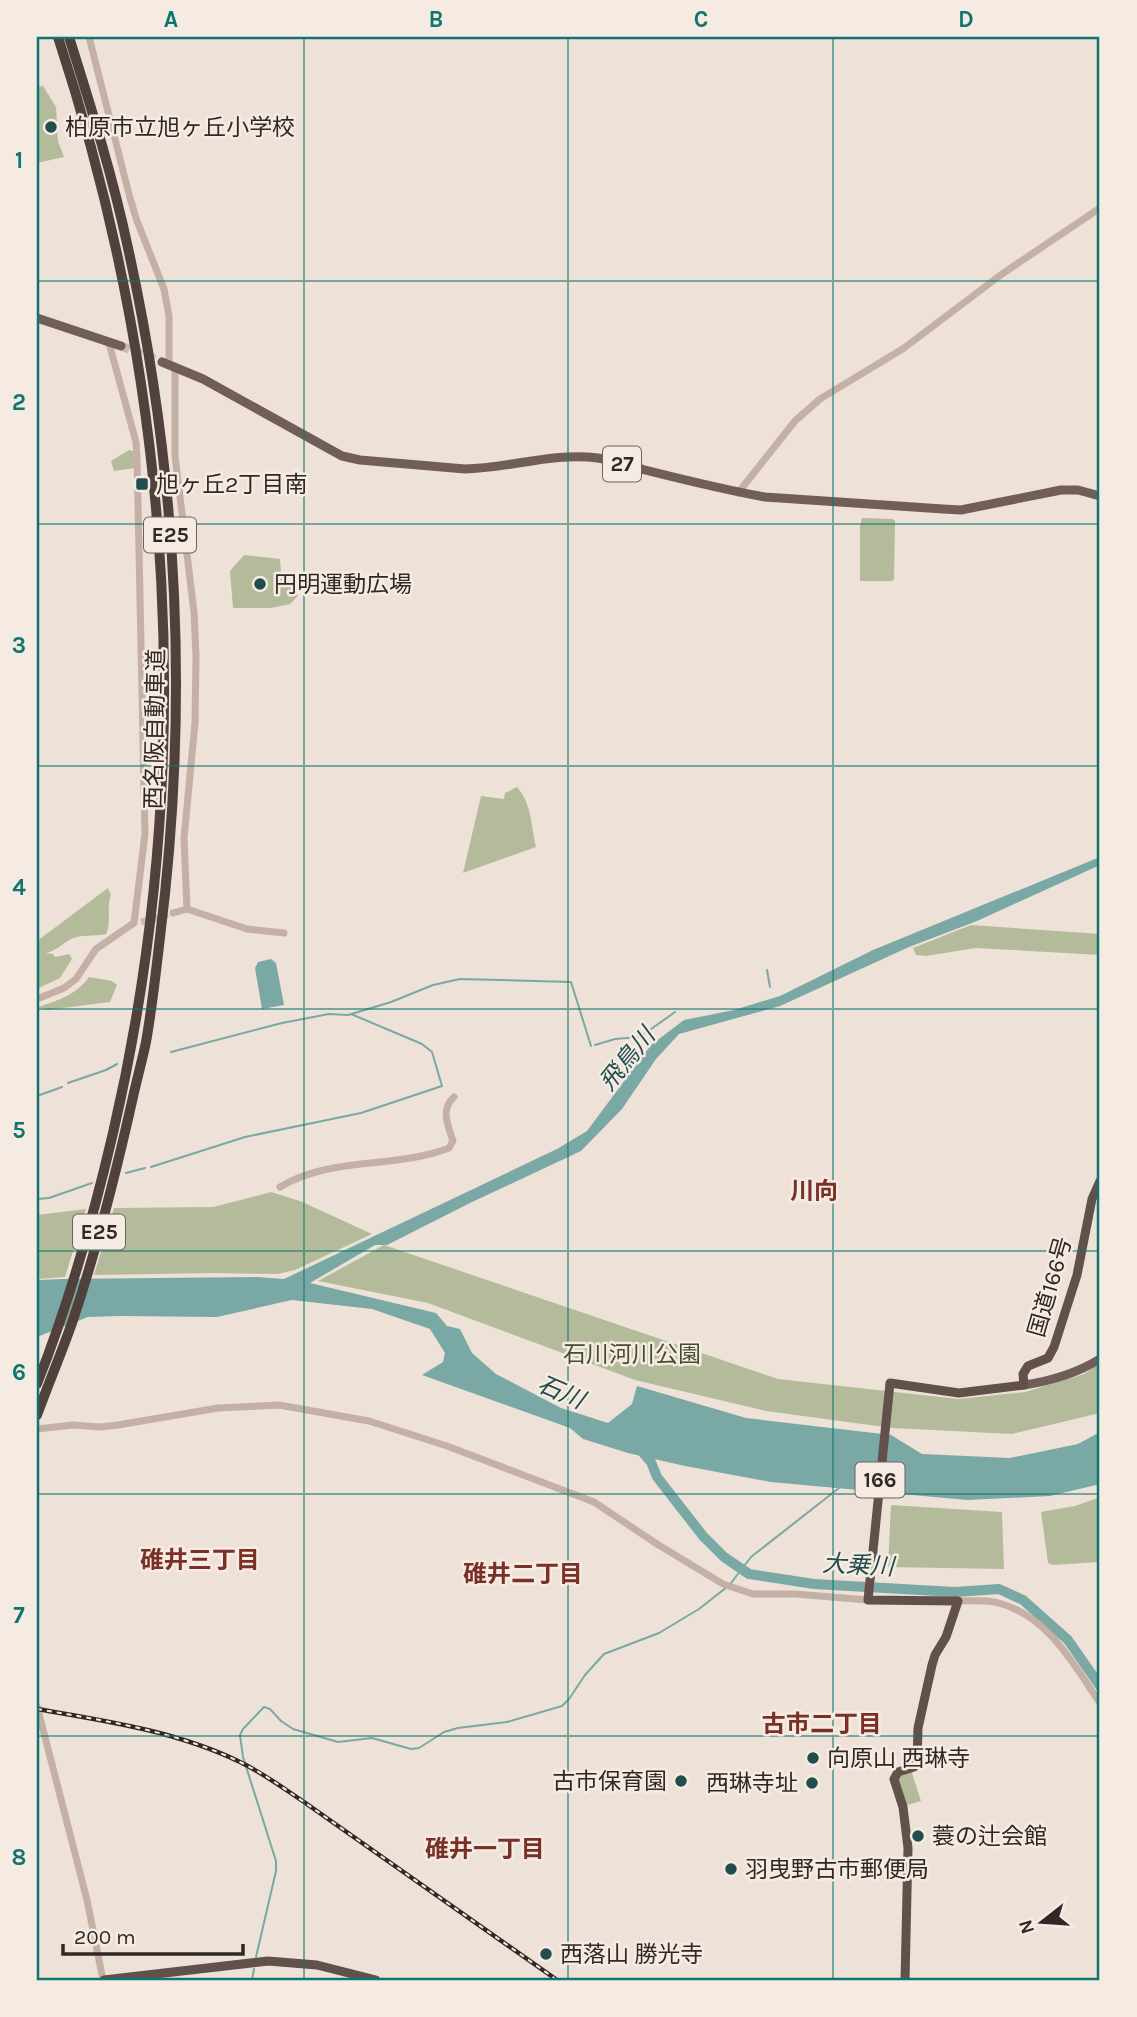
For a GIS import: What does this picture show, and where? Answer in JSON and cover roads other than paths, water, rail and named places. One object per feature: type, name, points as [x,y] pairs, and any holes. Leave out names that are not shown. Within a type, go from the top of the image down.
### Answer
[{"type":"highway","name":"西名阪自動車道","points":[[37,1384],[59,1325],[90,1225],[134,1041],[154,889],[165,718],[163,590],[146,414],[133,332],[103,191],[58,37]]},
{"type":"highway","name":"西名阪自動車道","points":[[37,1415],[87,1275],[113,1185],[146,1044],[166,894],[173,812],[176,639],[171,538],[159,422],[135,279],[110,176],[69,37]]},
{"type":"highway","name":"国道166号","points":[[1024,1385],[1023,1374],[1028,1366],[1048,1358],[1054,1347],[1077,1275],[1092,1199],[1100,1181]]},
{"type":"highway","name":"166","points":[[868,1598],[890,1383],[959,1393],[1024,1385]]},
{"type":"highway","points":[[868,1598],[958,1601],[946,1637],[932,1665],[918,1728],[917,1761],[914,1767],[898,1772],[894,1779],[903,1807],[908,1848],[905,1980]]},
{"type":"highway","points":[[103,1980],[268,1961],[317,1965],[376,1980]]},
{"type":"main road","points":[[37,318],[121,346]]},
{"type":"main road","name":"27","points":[[169,364],[203,379],[333,453],[352,459],[466,469],[573,457],[598,458],[738,493],[802,501],[961,510],[1061,490],[1078,490],[1100,496]]},
{"type":"main road","points":[[1024,1385],[1081,1370],[1100,1359]]},
{"type":"street","points":[[89,37],[130,198],[164,289],[169,316],[175,456],[193,599],[196,657],[195,723],[184,838],[187,909]]},
{"type":"street","points":[[738,493],[795,421],[820,399],[904,348],[1002,274],[1100,208]]},
{"type":"street","points":[[37,999],[64,988],[76,979],[96,949],[137,922],[145,834],[137,457],[136,442],[109,344]]},
{"type":"street","points":[[173,913],[187,909],[247,929],[284,933]]},
{"type":"street","points":[[280,1187],[290,1181],[333,1168],[412,1158],[449,1148],[453,1141],[445,1109],[454,1097]]},
{"type":"street","points":[[37,1429],[73,1425],[100,1427],[206,1410],[279,1405],[369,1421],[447,1446],[594,1502],[657,1544],[734,1588],[753,1594],[868,1598]]},
{"type":"street","points":[[958,1601],[1000,1603],[1034,1620],[1050,1633],[1100,1703]]},
{"type":"street","points":[[37,1706],[87,1900],[103,1980]]},
{"type":"water","points":[[1100,857],[1100,865],[780,1006],[679,1034],[656,1059],[622,1109],[581,1151],[387,1245],[375,1245],[310,1283],[436,1313],[447,1326],[460,1329],[472,1353],[496,1374],[561,1408],[608,1423],[632,1404],[637,1386],[746,1418],[891,1435],[922,1454],[1010,1458],[1078,1444],[1100,1432],[1100,1484],[1050,1496],[967,1500],[771,1482],[628,1453],[583,1439],[570,1428],[422,1375],[443,1362],[445,1353],[430,1329],[372,1309],[292,1300],[217,1317],[88,1317],[37,1337],[37,1280],[257,1277],[284,1279],[557,1149],[587,1131],[651,1045],[684,1020],[734,1010],[780,996],[873,950]]},
{"type":"water","points":[[271,959],[276,963],[284,1005],[262,1009],[255,968],[258,962]]},
{"type":"waterway","points":[[767,970],[770,987]]},
{"type":"waterway","points":[[171,1052],[282,1023],[329,1014],[348,1015],[433,985],[460,979],[571,982],[591,1046]]},
{"type":"waterway","name":"飛鳥川","points":[[595,1045],[615,1039],[640,1037],[675,1012]]},
{"type":"waterway","points":[[151,1167],[245,1137],[361,1113],[442,1086],[432,1052],[422,1044],[351,1014]]},
{"type":"waterway","points":[[68,1083],[117,1064]]},
{"type":"waterway","points":[[37,1096],[62,1087]]},
{"type":"waterway","points":[[126,1173],[145,1168]]},
{"type":"waterway","points":[[37,1199],[49,1198],[92,1183]]},
{"type":"waterway","name":"大乗川","points":[[639,1448],[651,1462],[657,1477],[703,1536],[724,1557],[749,1574],[814,1584],[955,1592],[999,1589],[1023,1600],[1068,1640],[1100,1686]]},
{"type":"waterway","points":[[731,1583],[751,1557],[839,1488]]},
{"type":"waterway","points":[[256,1957],[276,1861],[243,1757],[240,1735],[264,1707],[293,1729],[338,1742],[372,1738],[411,1749],[419,1748],[444,1732],[507,1722],[562,1706],[604,1654],[659,1633],[699,1609],[727,1587]]},
{"type":"waterway","points":[[252,1980],[254,1969]]},
{"type":"tunnel","points":[[121,346],[162,362]]},
{"type":"tunnel","points":[[141,922],[173,913]]},
{"type":"railway","points":[[37,1709],[166,1735],[216,1751],[248,1766],[304,1802],[557,1980]]},
{"type":"place","name":"柏原市立旭ヶ丘小学校","points":[[51,127]]},
{"type":"place","name":"旭ヶ丘2丁目南","points":[[142,484]]},
{"type":"place","name":"円明運動広場","points":[[260,584]]},
{"type":"place","name":"向原山 西琳寺","points":[[813,1758]]},
{"type":"place","name":"古市保育園","points":[[681,1781]]},
{"type":"place","name":"西琳寺址","points":[[812,1783]]},
{"type":"place","name":"蓑の辻会館","points":[[918,1836]]},
{"type":"place","name":"羽曳野古市郵便局","points":[[731,1869]]},
{"type":"place","name":"西落山 勝光寺","points":[[546,1954]]},
{"type":"district","name":"川向","points":[[814,1191]]},
{"type":"district","name":"碓井三丁目","points":[[200,1560]]},
{"type":"district","name":"碓井二丁目","points":[[523,1574]]},
{"type":"district","name":"古市二丁目","points":[[822,1724]]},
{"type":"district","name":"碓井一丁目","points":[[485,1849]]},
{"type":"park label","name":"石川河川公園","points":[[632,1354]]},
{"type":"water label","name":"石川","points":[[561,1392]]}]
